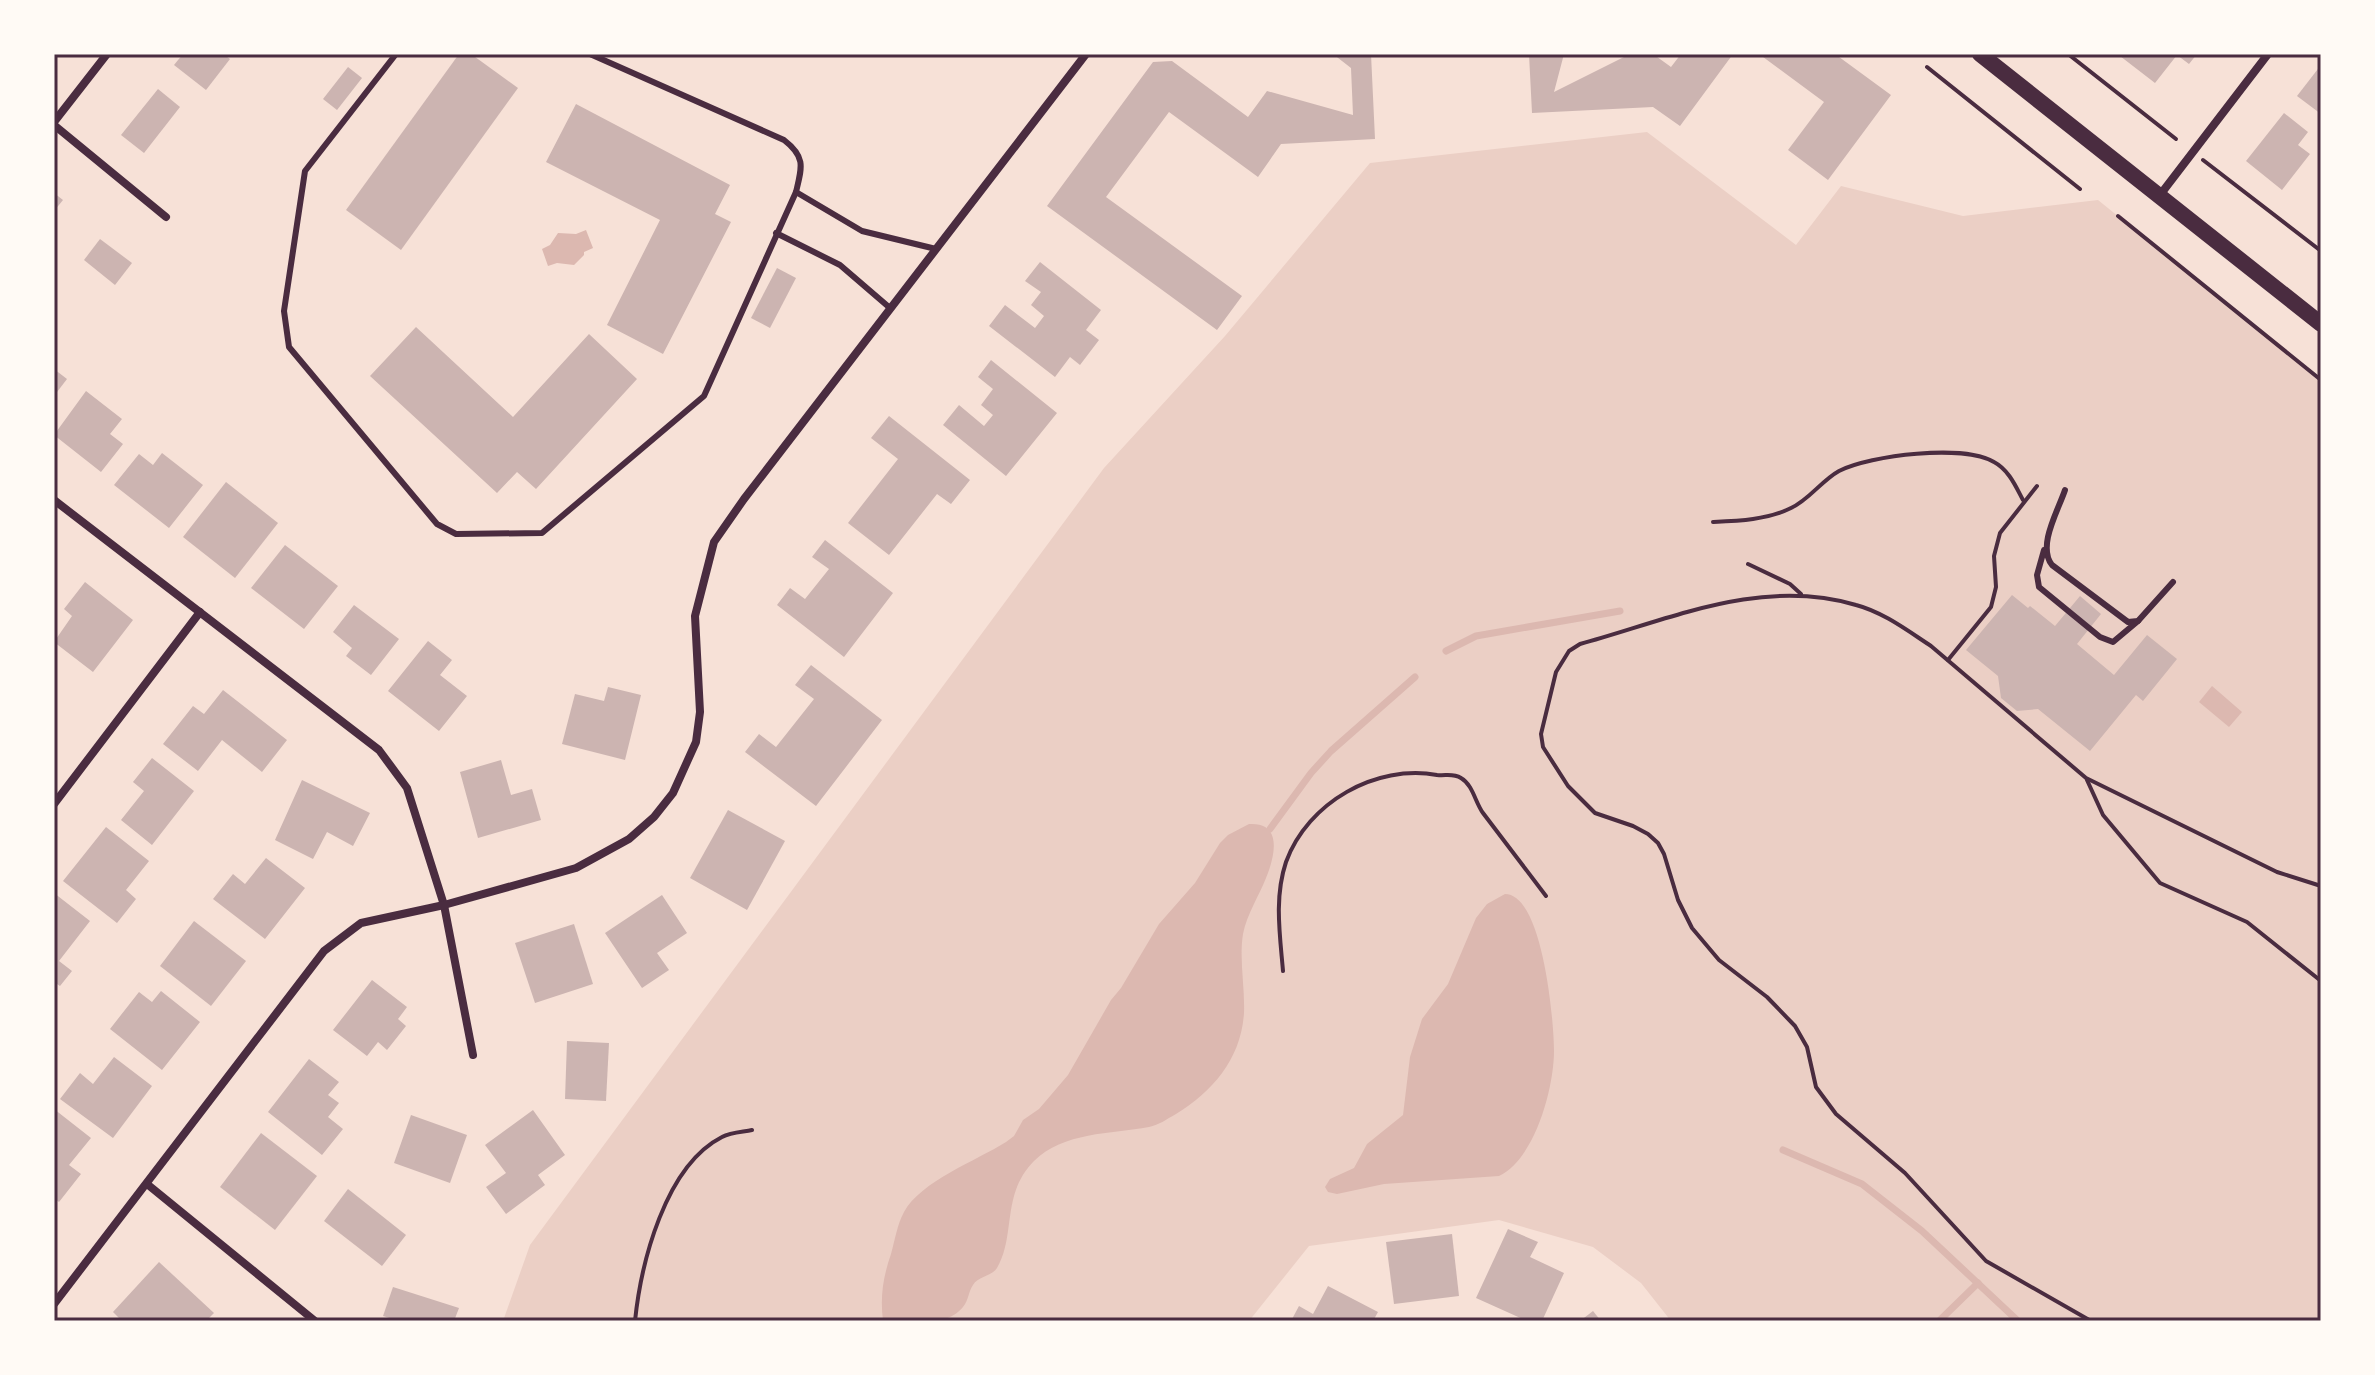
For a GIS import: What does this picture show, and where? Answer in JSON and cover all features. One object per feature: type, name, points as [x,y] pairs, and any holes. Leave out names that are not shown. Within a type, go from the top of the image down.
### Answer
[{"type":"main road","points":[[1980,54],[2321,324]]},
{"type":"street","points":[[107,54],[54,124],[166,217]]},
{"type":"street","points":[[54,1304],[324,951],[361,923],[444,905],[591,862],[629,839],[654,817],[673,793],[696,742],[700,712],[695,616],[714,542],[1086,54]]},
{"type":"street","points":[[2160,195],[2268,54]]},
{"type":"street","points":[[54,500],[379,750],[407,788],[444,905],[473,1055]]},
{"type":"street","points":[[54,804],[200,612]]},
{"type":"street","points":[[147,1184],[315,1321]]},
{"type":"lane","points":[[396,54],[305,171],[284,311],[289,347],[437,524],[456,534],[542,533],[704,396],[796,192],[801,164],[798,151],[784,140],[601,56],[590,54]]},
{"type":"lane","points":[[796,192],[862,231],[936,249]]},
{"type":"lane","points":[[776,233],[840,265],[890,308]]},
{"type":"lane","points":[[2065,490],[2037,575],[2039,587],[2100,637],[2113,642],[2138,621],[2173,582]]},
{"type":"lane","points":[[2045,547],[2046,557],[2052,565],[2121,618],[2128,622],[2138,621]]},
{"type":"path","points":[[2068,54],[2176,139]]},
{"type":"path","points":[[1927,67],[2080,189]]},
{"type":"path","points":[[2203,160],[2321,251]]},
{"type":"path","points":[[2118,216],[2321,380]]},
{"type":"path","points":[[1713,522],[1740,521],[1782,512],[1802,502],[1823,481],[1846,468],[1861,462],[1902,455],[1966,453],[1985,458],[2002,468],[2023,500]]},
{"type":"path","points":[[1948,660],[1991,607],[1996,587],[1994,556],[2000,533],[2037,486]]},
{"type":"path","points":[[1748,564],[1790,584],[1802,594]]},
{"type":"path","points":[[2091,1321],[1986,1261],[1905,1173],[1827,1106],[1816,1087],[1807,1047],[1795,1026],[1767,997],[1719,960],[1692,928],[1678,900],[1658,843],[1641,830],[1604,818],[1586,807],[1568,786],[1543,747],[1541,734],[1552,685],[1562,660],[1574,646],[1733,600],[1802,594],[1858,605],[1908,630],[1948,660],[2086,778],[2267,867],[2321,886]]},
{"type":"path","points":[[1283,971],[1278,902],[1283,873],[1293,848],[1310,822],[1323,810],[1354,788],[1380,776],[1425,771],[1441,776],[1457,775],[1464,780],[1481,811],[1546,896]]},
{"type":"path","points":[[2086,778],[2103,815],[2160,883],[2247,922],[2321,981]]},
{"type":"path","points":[[635,1321],[641,1276],[658,1225],[676,1186],[708,1146],[727,1135],[752,1130]]},
{"type":"shaded area","points":[[1647,132],[1796,245],[1841,186],[1963,216],[2098,200],[2321,380],[2321,1321],[1671,1321],[1641,1283],[1593,1247],[1499,1220],[1309,1246],[1249,1321],[503,1321],[530,1245],[1104,468],[1225,336],[1370,163]]},
{"type":"shaded area","points":[[586,230],[593,248],[584,252],[574,265],[557,263],[548,266],[542,249],[550,245],[558,233],[576,234]]},
{"type":"shaded area","points":[[2212,686],[2242,712],[2229,727],[2199,702]]},
{"type":"shaded area","points":[[1249,824],[1267,828],[1272,834],[1274,851],[1243,934],[1242,1030],[1223,1072],[1202,1095],[1160,1123],[1073,1139],[1046,1152],[1034,1161],[1017,1187],[1003,1256],[997,1268],[975,1282],[963,1307],[955,1314],[936,1321],[883,1321],[882,1295],[886,1271],[900,1222],[912,1201],[950,1172],[1006,1142],[1014,1136],[1023,1120],[1039,1109],[1068,1075],[1159,924],[1195,883],[1220,843]]},
{"type":"shaded area","points":[[1505,894],[1518,900],[1529,914],[1544,962],[1552,1014],[1553,1066],[1546,1102],[1532,1139],[1512,1167],[1499,1176],[1384,1184],[1337,1194],[1328,1192],[1325,1187],[1330,1179],[1354,1168],[1367,1144],[1403,1115],[1410,1057],[1422,1019],[1448,984],[1476,918],[1487,904]]},
{"type":"building","points":[[183,54],[223,54],[230,59],[206,90],[174,65]]},
{"type":"building","points":[[459,54],[471,54],[518,88],[401,250],[346,210]]},
{"type":"building","points":[[1333,54],[1371,54],[1375,139],[1281,144],[1258,177],[1169,112],[1106,197],[1242,296],[1217,330],[1047,206],[1153,62],[1172,61],[1248,117],[1267,91],[1353,115],[1351,68]]},
{"type":"building","points":[[1529,54],[1564,54],[1554,92],[1630,54],[1653,54],[1671,67],[1681,54],[1733,54],[1680,126],[1653,107],[1532,113]]},
{"type":"building","points":[[1759,54],[1835,54],[1891,95],[1828,180],[1788,150],[1824,102]]},
{"type":"building","points":[[2121,54],[2197,54],[2189,64],[2177,55],[2155,83]]},
{"type":"building","points":[[2321,65],[2321,114],[2297,96]]},
{"type":"building","points":[[348,67],[362,78],[337,110],[323,99]]},
{"type":"building","points":[[158,89],[180,107],[144,153],[121,135]]},
{"type":"building","points":[[576,104],[730,185],[715,214],[731,222],[663,354],[607,325],[660,220],[546,162]]},
{"type":"building","points":[[2284,113],[2308,132],[2298,145],[2310,154],[2282,190],[2246,161]]},
{"type":"building","points":[[54,193],[63,200],[54,211]]},
{"type":"building","points":[[100,239],[132,263],[115,285],[84,260]]},
{"type":"building","points":[[1040,262],[1101,310],[1086,330],[1099,340],[1080,365],[1070,357],[1055,377],[989,326],[1005,305],[1035,328],[1044,316],[1031,305],[1041,292],[1025,281]]},
{"type":"building","points":[[777,268],[796,278],[770,328],[751,318]]},
{"type":"building","points":[[416,327],[513,417],[589,334],[637,379],[536,489],[517,472],[497,493],[370,376]]},
{"type":"building","points":[[991,360],[1057,413],[1006,476],[943,425],[959,405],[984,426],[993,415],[981,405],[993,389],[978,377]]},
{"type":"building","points":[[54,369],[67,379],[54,396]]},
{"type":"building","points":[[86,391],[122,419],[110,434],[123,444],[101,472],[54,435]]},
{"type":"building","points":[[889,416],[970,480],[951,504],[937,494],[889,555],[848,523],[898,459],[871,438]]},
{"type":"building","points":[[162,453],[203,485],[169,528],[114,485],[139,454],[153,465]]},
{"type":"building","points":[[226,482],[278,523],[235,578],[183,537]]},
{"type":"building","points":[[825,540],[893,593],[844,657],[777,605],[790,588],[805,599],[829,569],[812,557]]},
{"type":"building","points":[[285,545],[338,586],[304,629],[251,588]]},
{"type":"building","points":[[85,582],[133,620],[93,672],[54,642],[72,616],[64,609]]},
{"type":"building","points":[[2012,595],[2055,626],[2080,596],[2101,614],[2077,644],[2114,675],[2147,635],[2177,659],[2143,701],[2136,695],[2090,751],[2038,709],[2017,711],[2001,698],[1998,676],[1966,650]]},
{"type":"building","points":[[354,605],[399,639],[371,675],[346,656],[352,648],[333,632]]},
{"type":"building","points":[[428,641],[452,660],[440,675],[467,696],[439,731],[388,691]]},
{"type":"building","points":[[811,665],[882,720],[816,806],[745,752],[759,734],[776,747],[814,699],[795,685]]},
{"type":"building","points":[[608,687],[641,695],[625,760],[562,744],[575,694],[604,701]]},
{"type":"building","points":[[223,690],[287,740],[262,772],[222,740],[198,771],[163,744],[193,706],[204,714]]},
{"type":"building","points":[[152,758],[194,791],[152,845],[121,820],[144,791],[133,782]]},
{"type":"building","points":[[501,760],[511,795],[532,789],[541,820],[478,838],[460,772]]},
{"type":"building","points":[[302,780],[370,813],[353,846],[327,832],[313,859],[275,840]]},
{"type":"building","points":[[728,810],[785,841],[747,910],[690,878]]},
{"type":"building","points":[[106,827],[149,861],[126,890],[136,899],[117,923],[63,881]]},
{"type":"building","points":[[266,858],[305,888],[265,939],[213,899],[233,874],[245,884]]},
{"type":"building","points":[[54,893],[90,921],[59,961],[72,971],[60,986],[54,982]]},
{"type":"building","points":[[662,895],[687,933],[657,953],[669,970],[642,988],[605,933]]},
{"type":"building","points":[[194,921],[246,961],[211,1006],[160,966]]},
{"type":"building","points":[[574,924],[593,984],[535,1003],[515,943]]},
{"type":"building","points":[[372,980],[407,1007],[398,1019],[406,1026],[387,1050],[378,1042],[367,1056],[333,1030]]},
{"type":"building","points":[[161,991],[200,1022],[162,1070],[110,1029],[139,992],[152,1002]]},
{"type":"building","points":[[567,1041],[609,1043],[606,1101],[565,1099]]},
{"type":"building","points":[[114,1057],[152,1086],[113,1138],[60,1099],[80,1073],[93,1084]]},
{"type":"building","points":[[309,1059],[339,1082],[328,1095],[339,1103],[328,1117],[343,1129],[322,1155],[268,1112]]},
{"type":"building","points":[[54,1109],[91,1138],[69,1165],[81,1174],[59,1202],[54,1198]]},
{"type":"building","points":[[533,1110],[565,1155],[538,1175],[545,1185],[506,1214],[486,1187],[506,1173],[485,1145]]},
{"type":"building","points":[[411,1115],[467,1135],[450,1183],[394,1163]]},
{"type":"building","points":[[261,1133],[317,1176],[275,1230],[220,1187]]},
{"type":"building","points":[[348,1189],[406,1235],[382,1266],[324,1221]]},
{"type":"building","points":[[1508,1229],[1538,1242],[1530,1257],[1564,1273],[1542,1321],[1527,1321],[1476,1298]]},
{"type":"building","points":[[1452,1234],[1459,1296],[1394,1304],[1386,1242]]},
{"type":"building","points":[[159,1262],[214,1313],[206,1321],[122,1321],[113,1312]]},
{"type":"building","points":[[1328,1286],[1378,1312],[1373,1321],[1291,1321],[1299,1306],[1313,1314]]},
{"type":"building","points":[[393,1287],[459,1308],[454,1321],[399,1321],[383,1316]]},
{"type":"building","points":[[1593,1311],[1601,1321],[1580,1321]]},
{"type":"waterway","points":[[1446,651],[1476,636],[1620,611]]},
{"type":"waterway","points":[[1270,829],[1331,751],[1415,677]]},
{"type":"waterway","points":[[1783,1150],[1862,1184],[1922,1231],[2018,1321]]},
{"type":"waterway","points":[[1939,1321],[1978,1283]]}]
